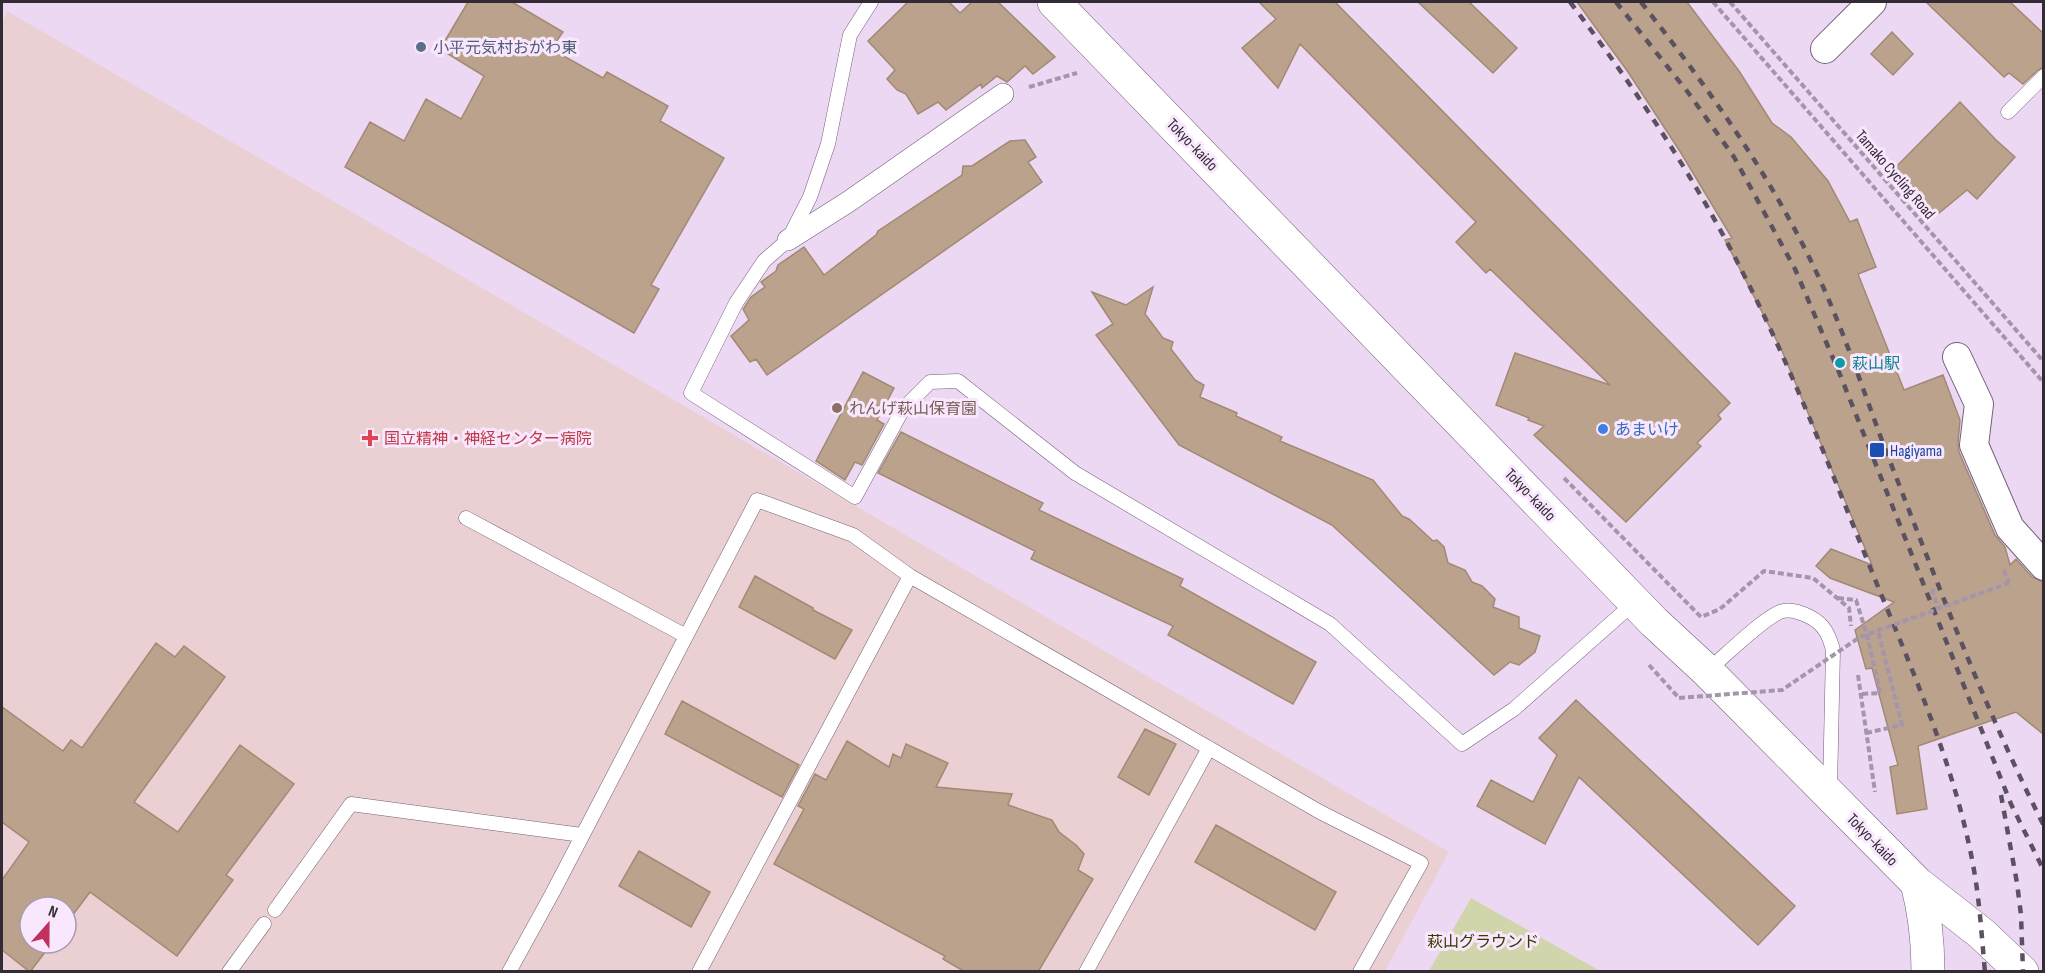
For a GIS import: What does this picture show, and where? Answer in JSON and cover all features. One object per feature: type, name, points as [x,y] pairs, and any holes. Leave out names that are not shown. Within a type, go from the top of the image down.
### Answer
[{"type":"street","name":"Tokyo-kaido","points":[[1054,2],[1635,601],[1695,679],[1830,795],[1917,884],[1982,934],[2022,972]]},
{"type":"street","points":[[1825,49],[1872,2]]},
{"type":"street","points":[[788,240],[858,195],[1002,94]]},
{"type":"street","points":[[1957,357],[1979,404],[1974,445],[2010,528],[2043,566]]},
{"type":"street","points":[[1917,884],[1925,912],[1928,972]]},
{"type":"lane","points":[[871,2],[850,35],[828,144],[810,197],[788,240],[764,261],[736,303],[691,393],[855,497],[903,409],[930,381],[958,381],[1074,473],[1330,624],[1462,744],[1514,709],[1635,601]]},
{"type":"lane","points":[[2008,112],[2043,76]]},
{"type":"lane","points":[[509,972],[757,500],[853,535],[910,576],[1320,812],[1421,862],[1360,972]]},
{"type":"lane","points":[[466,518],[686,636]]},
{"type":"lane","points":[[699,972],[910,576]]},
{"type":"lane","points":[[1695,679],[1770,617],[1785,611],[1800,612],[1817,620],[1829,634],[1833,650],[1830,795]]},
{"type":"lane","points":[[1086,972],[1209,748]]},
{"type":"lane","points":[[275,910],[351,804],[582,835]]},
{"type":"lane","points":[[229,972],[264,924]]},
{"type":"path","points":[[1713,2],[2043,383]]},
{"type":"path","name":"Tamako Cycling Road","points":[[1730,2],[2043,362]]},
{"type":"path","points":[[1002,94],[1114,63]]},
{"type":"path","points":[[1648,664],[1679,698],[1782,690],[1860,638],[2009,583]]},
{"type":"path","points":[[1932,589],[1938,609]]},
{"type":"path","points":[[1837,598],[1856,600],[1867,635],[1880,693],[1861,694]]},
{"type":"path","points":[[1866,733],[1902,726],[1878,631]]},
{"type":"path","points":[[1695,679],[1701,704]]},
{"type":"shaded area","name":"国立精神・神経センター病院","points":[[7,11],[1449,852],[1385,971],[2,972],[2,24]]},
{"type":"green space","name":"萩山グラウンド","points":[[1471,898],[1600,971],[1429,971]]},
{"type":"building","points":[[468,2],[512,2],[563,32],[551,49],[603,78],[607,72],[668,106],[660,121],[724,158],[651,285],[659,289],[634,333],[345,167],[370,122],[404,141],[426,99],[461,119],[484,76],[440,49]]},
{"type":"building","points":[[908,2],[949,2],[960,13],[972,2],[998,2],[1055,57],[1033,74],[1025,66],[1007,82],[997,76],[982,88],[981,84],[946,110],[938,102],[918,114],[906,94],[897,90],[887,79],[895,70],[868,41]]},
{"type":"building","points":[[1259,2],[1335,2],[1730,403],[1718,415],[1721,419],[1697,443],[1701,446],[1626,522],[1534,435],[1544,426],[1496,405],[1515,353],[1610,385],[1490,269],[1486,273],[1456,242],[1476,222],[1300,44],[1278,88],[1242,48],[1276,19]]},
{"type":"building","points":[[1418,2],[1469,2],[1517,48],[1493,73]]},
{"type":"building","name":"萩山駅","points":[[1577,2],[1687,2],[1739,71],[1772,123],[1791,137],[1828,181],[1850,222],[1857,219],[1876,267],[1858,274],[1904,390],[1943,375],[1960,420],[1959,452],[1995,535],[2005,547],[2010,565],[2016,559],[2032,577],[2043,582],[2043,734],[2016,712],[1918,746],[1927,809],[1897,814],[1890,767],[1898,765],[1872,668],[1866,669],[1855,630],[1894,602],[1830,578],[1816,566],[1831,549],[1872,565],[1782,351],[1725,240],[1732,238],[1681,153],[1628,72]]},
{"type":"building","points":[[1926,2],[2010,2],[2043,33],[2043,67],[2023,84],[2009,73],[2004,77]]},
{"type":"building","points":[[1892,32],[1913,54],[1893,75],[1871,54]]},
{"type":"building","points":[[1960,102],[2015,157],[1977,199],[1967,190],[1932,216],[1892,171]]},
{"type":"building","points":[[1025,140],[1036,157],[1028,162],[1042,182],[767,375],[756,359],[750,362],[731,336],[749,320],[743,309],[751,297],[765,287],[761,282],[776,271],[778,265],[804,247],[824,275],[876,235],[878,231],[962,175],[963,166],[972,166],[1010,141]]},
{"type":"building","points":[[1153,287],[1145,314],[1163,338],[1173,342],[1171,349],[1195,380],[1204,385],[1200,397],[1237,413],[1236,416],[1282,437],[1280,441],[1373,480],[1402,516],[1444,547],[1448,563],[1465,570],[1472,582],[1482,586],[1495,599],[1493,607],[1519,617],[1519,628],[1540,636],[1535,652],[1519,665],[1510,662],[1494,675],[1332,525],[1179,445],[1096,335],[1113,324],[1092,292],[1126,305]]},
{"type":"building","points":[[863,372],[894,388],[877,420],[884,424],[862,465],[855,462],[845,480],[816,461]]},
{"type":"building","points":[[901,432],[1043,503],[1039,510],[1183,579],[1180,586],[1316,662],[1293,704],[1168,635],[1173,626],[1031,559],[1035,551],[878,473]]},
{"type":"building","points":[[755,576],[852,630],[835,659],[739,607]]},
{"type":"building","points":[[156,643],[175,657],[184,646],[225,677],[134,802],[178,832],[240,745],[294,784],[226,875],[233,880],[177,956],[90,892],[78,908],[78,895],[18,895],[18,955],[43,955],[30,972],[2,950],[2,880],[29,842],[2,822],[2,707],[63,751],[71,740],[82,748]]},
{"type":"building","points":[[1576,700],[1795,906],[1758,945],[1579,777],[1545,844],[1477,806],[1491,780],[1533,802],[1557,755],[1539,738]]},
{"type":"building","points":[[682,701],[799,765],[782,797],[665,734]]},
{"type":"building","points":[[1145,729],[1176,744],[1149,795],[1118,777]]},
{"type":"building","points":[[847,741],[889,767],[893,754],[901,758],[906,744],[948,763],[936,787],[1012,794],[1008,805],[1052,820],[1059,832],[1084,854],[1078,870],[1093,879],[1038,972],[965,972],[943,959],[945,956],[774,864],[804,809],[798,806],[815,774],[826,780]]},
{"type":"building","points":[[1216,825],[1336,892],[1315,930],[1195,862]]},
{"type":"building","points":[[639,851],[710,892],[691,927],[619,886]]},
{"type":"railway","points":[[1570,2],[1664,135],[1706,205],[1745,277],[1794,382],[1915,677],[1944,756],[1967,835],[1975,876],[1985,972]]},
{"type":"railway","points":[[1616,2],[1687,91],[1734,157],[1795,269],[1841,377],[2011,804],[2044,871]]},
{"type":"railway","points":[[1641,2],[1688,64],[1754,159],[1793,226],[1822,283],[1960,638],[2000,733],[2044,826]]},
{"type":"railway","points":[[2001,795],[2021,915],[2023,972]]},
{"type":"place","name":"小平元気村おがわ東","points":[[421,47]]},
{"type":"place","name":"萩山駅","points":[[1840,363]]},
{"type":"place","name":"れんげ萩山保育園","points":[[837,408]]},
{"type":"place","name":"あまいけ","points":[[1603,429]]},
{"type":"place","name":"国立精神・神経センター病院","points":[[370,438]]},
{"type":"place","name":"Hagiyama","points":[[1877,450]]}]
